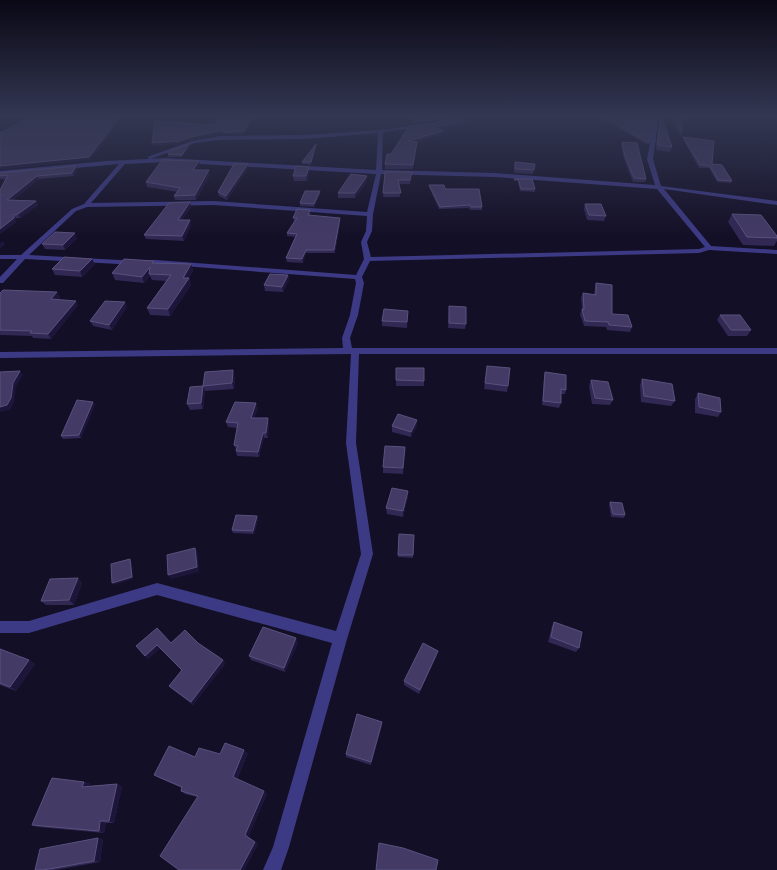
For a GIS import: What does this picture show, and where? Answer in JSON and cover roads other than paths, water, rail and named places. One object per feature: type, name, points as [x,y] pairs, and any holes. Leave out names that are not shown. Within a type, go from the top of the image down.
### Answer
[{"type":"street","points":[[138,160],[152,156]]},
{"type":"street","points":[[355,351],[348,350],[346,338],[354,315],[360,283],[358,277],[368,259],[364,242],[369,231],[370,214],[379,172],[380,156]]},
{"type":"street","points":[[651,156],[650,159],[659,187],[710,248]]},
{"type":"street","points":[[0,173],[138,160],[166,160],[379,172],[495,175],[659,187],[777,203]]},
{"type":"street","points":[[86,205],[124,162]]},
{"type":"street","points":[[0,281],[23,257],[74,210],[86,205],[214,203],[370,214]]},
{"type":"street","points":[[368,259],[699,251],[710,248],[777,252]]},
{"type":"street","points":[[0,257],[137,263],[156,262],[358,277]]},
{"type":"street","points":[[272,870],[281,847],[340,638],[367,554],[351,443],[355,351]]},
{"type":"street","points":[[0,355],[355,351],[777,351]]},
{"type":"street","points":[[0,627],[29,627],[157,589],[340,638]]}]
